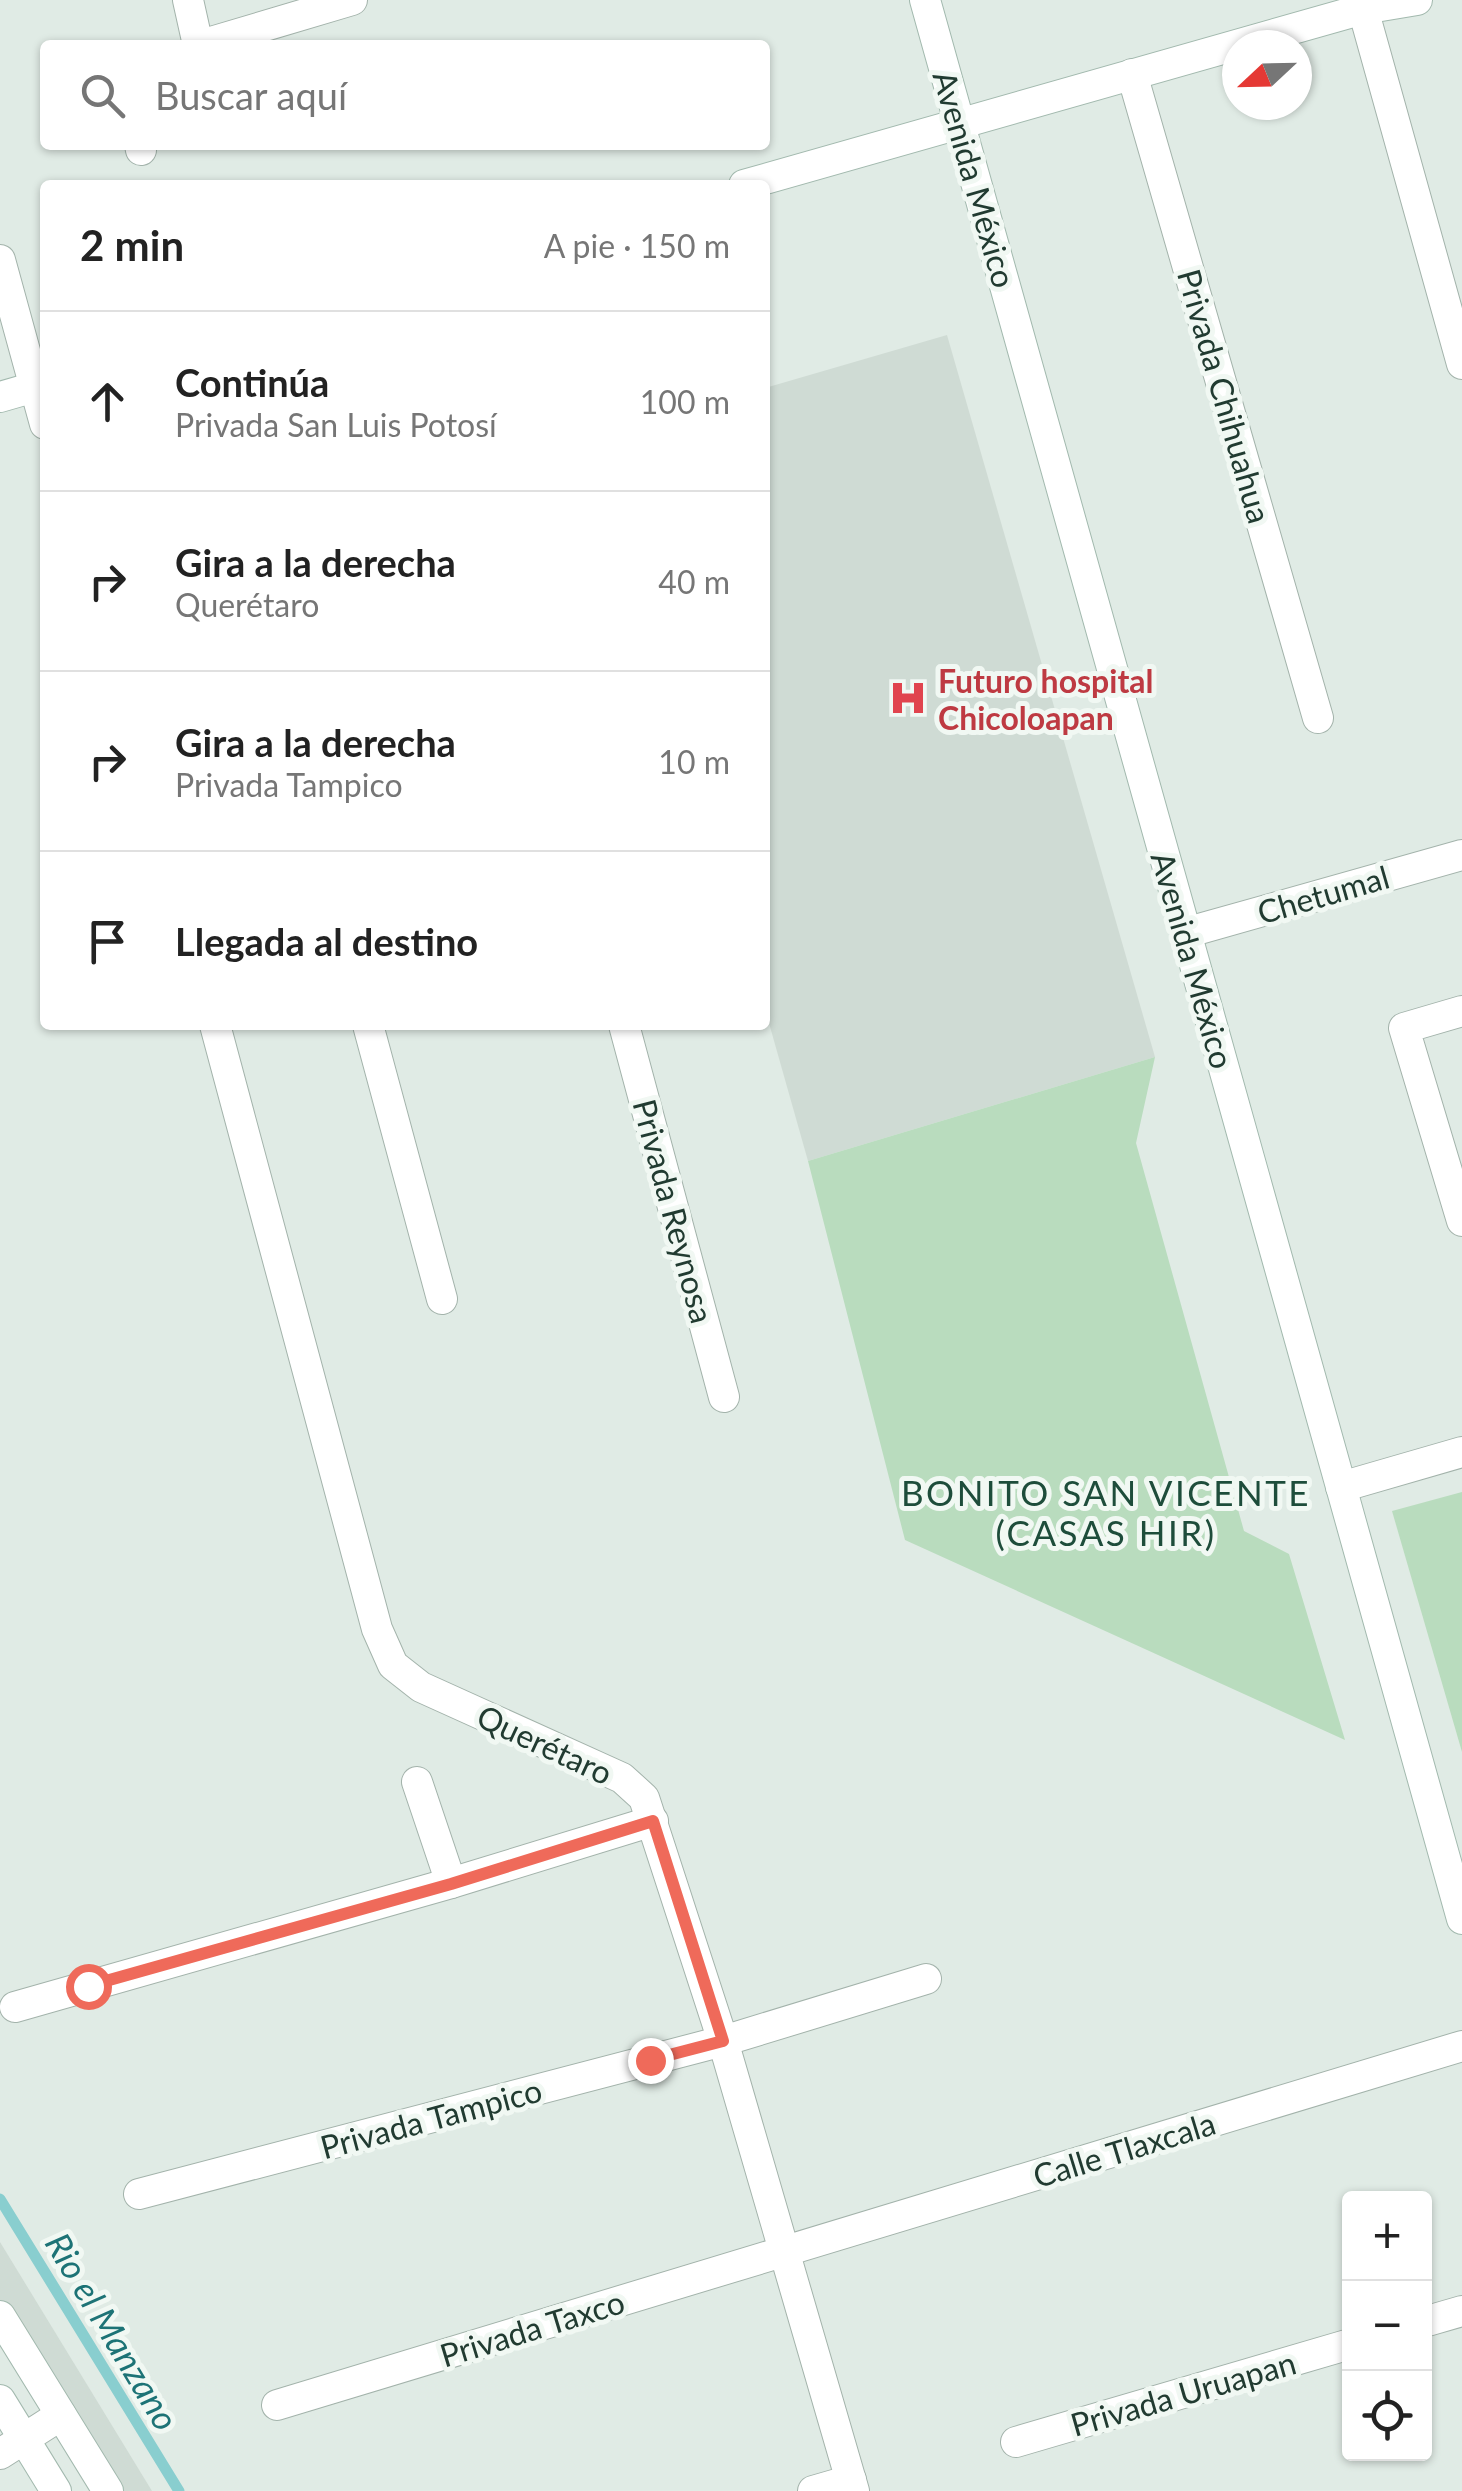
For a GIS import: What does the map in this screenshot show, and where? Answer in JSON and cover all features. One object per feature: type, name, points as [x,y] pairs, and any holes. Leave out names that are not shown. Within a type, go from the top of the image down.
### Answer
[{"type":"street","points":[[188,0],[199,40]]},
{"type":"street","points":[[217,40],[352,0]]},
{"type":"street","name":"Avenida México","points":[[924,0],[1462,1919]]},
{"type":"street","points":[[762,180],[1362,9],[1417,0]]},
{"type":"street","points":[[1362,9],[1462,364]]},
{"type":"street","name":"Privada Chihuahua","points":[[1132,74],[1318,718]]},
{"type":"street","points":[[0,260],[40,386],[0,397]]},
{"type":"street","name":"Chetumal","points":[[1185,933],[1462,855]]},
{"type":"street","points":[[1462,1011],[1404,1028],[1462,1221]]},
{"type":"street","name":"Querétaro","points":[[215,1030],[377,1630],[393,1665],[421,1687],[622,1778],[644,1798],[723,2041],[852,2485]]},
{"type":"street","points":[[369,1030],[442,1298]]},
{"type":"street","name":"Privada Reynosa","points":[[625,1030],[724,1397]]},
{"type":"street","points":[[1341,1487],[1462,1452]]},
{"type":"street","points":[[418,1782],[451,1884]]},
{"type":"street","points":[[16,2006],[451,1884],[653,1821]]},
{"type":"street","name":"Privada Tampico","points":[[139,2194],[723,2041],[926,1979]]},
{"type":"street","name":"Calle Tlaxcala","points":[[786,2252],[1462,2046]]},
{"type":"street","name":"Privada Taxco","points":[[277,2406],[786,2252]]},
{"type":"street","points":[[1432,2320],[1462,2311]]},
{"type":"street","points":[[0,2316],[108,2491]]},
{"type":"street","name":"Privada Uruapan","points":[[1016,2442],[1342,2346]]},
{"type":"street","points":[[0,2400],[12,2447],[56,2491]]},
{"type":"street","points":[[12,2447],[61,2416]]},
{"type":"street","points":[[813,2491],[852,2485]]},
{"type":"shaded area","name":"Futuro hospital Chicoloapan","points":[[947,335],[1155,1057],[808,1161],[770,1027],[770,387]]},
{"type":"shaded area","points":[[0,2242],[152,2491],[89,2491],[0,2345]]},
{"type":"green space","points":[[1155,1057],[1136,1143],[1244,1531],[1289,1554],[1345,1740],[905,1540],[808,1161]]},
{"type":"green space","points":[[1462,1492],[1462,1752],[1392,1511]]},
{"type":"waterway","name":"Rio el Manzano","points":[[0,2199],[179,2491]]},
{"type":"place","name":"Futuro hospital Chicoloapan","points":[[908,698]]},
{"type":"district","name":"BONITO SAN VICENTE (CASAS HIR)","points":[[1106,1512]]},
{"type":"route","points":[[88,1986],[451,1884],[653,1821],[723,2041],[650,2060]]}]
